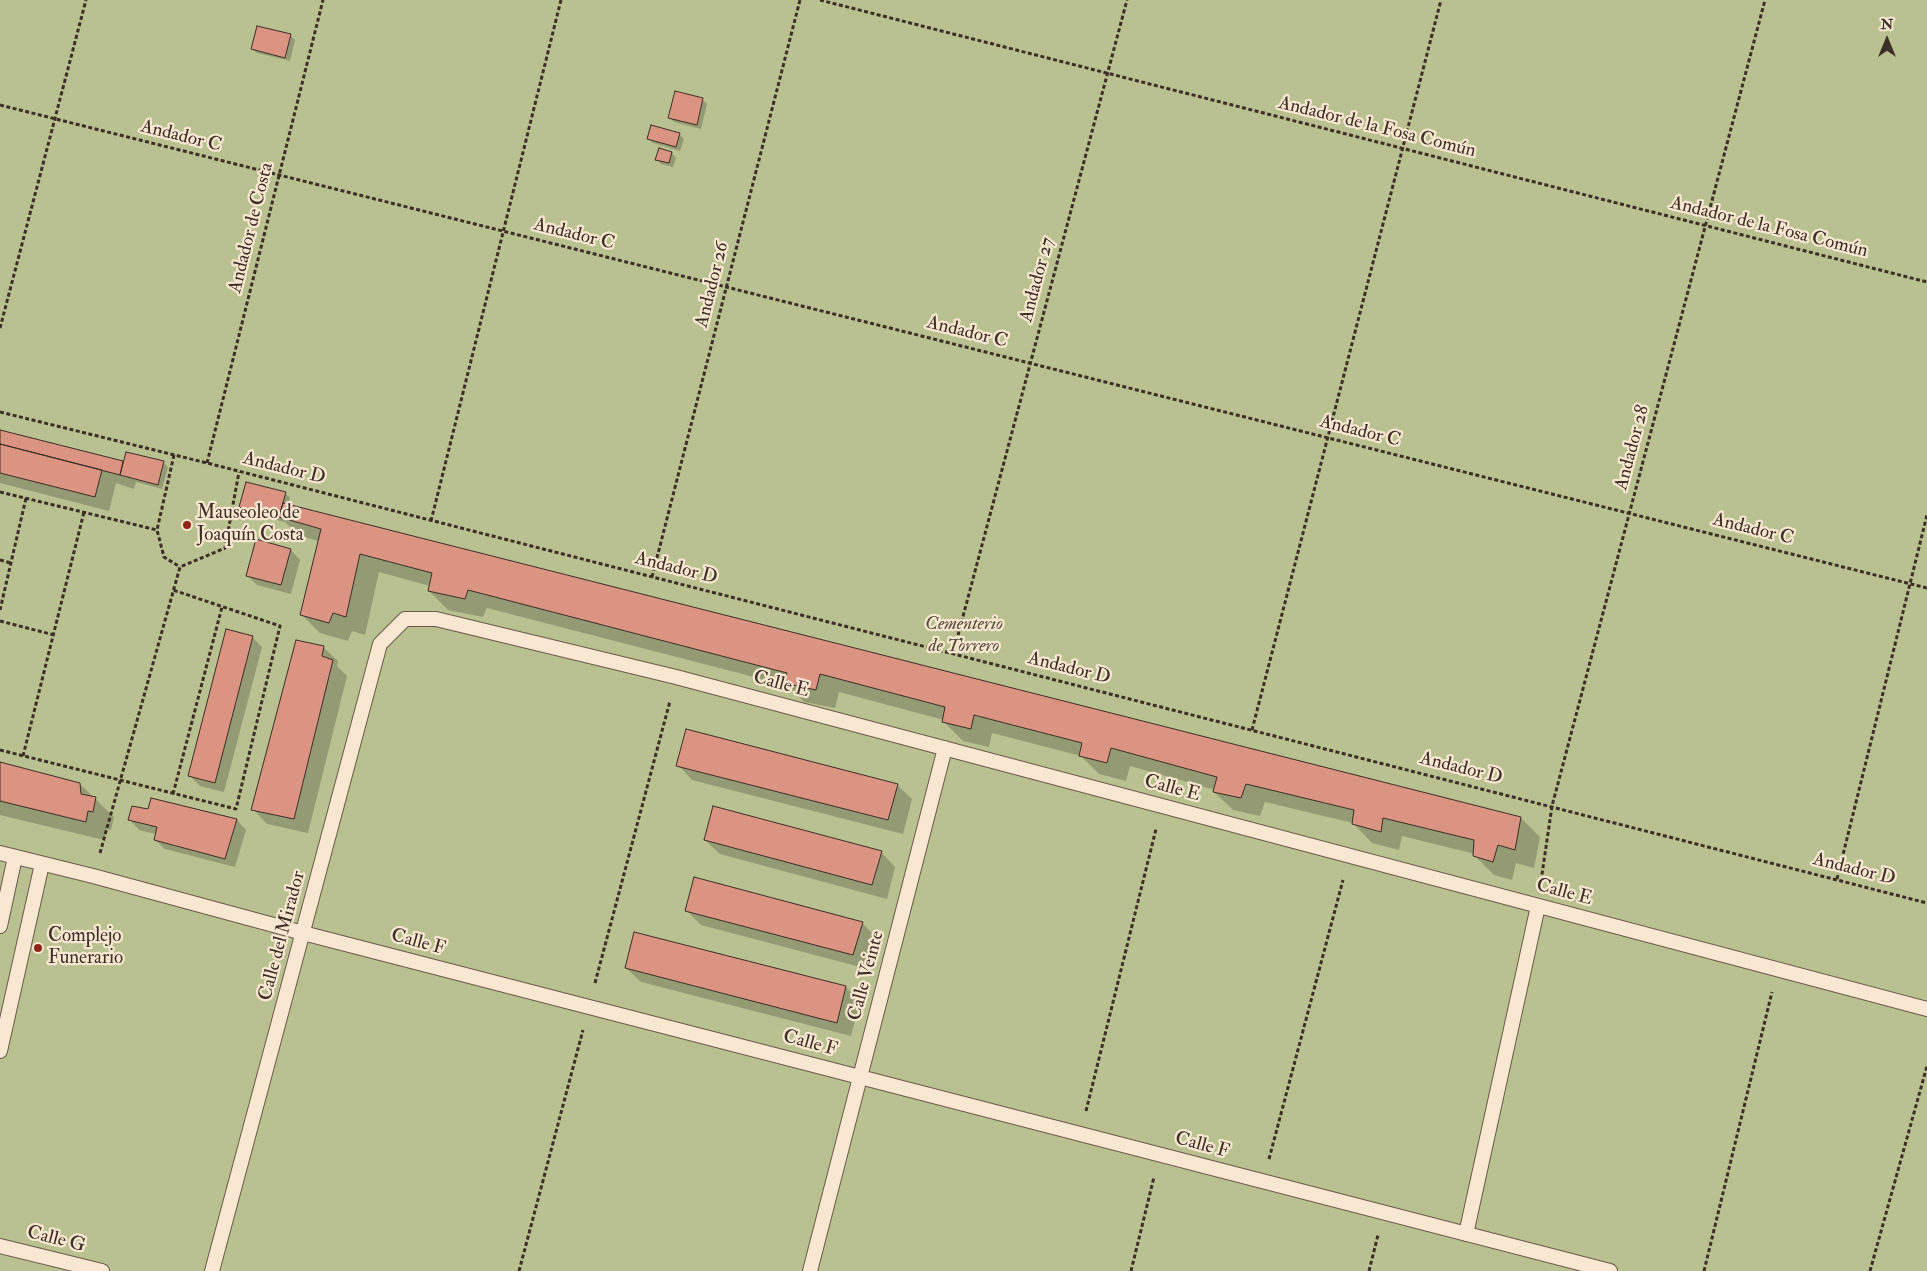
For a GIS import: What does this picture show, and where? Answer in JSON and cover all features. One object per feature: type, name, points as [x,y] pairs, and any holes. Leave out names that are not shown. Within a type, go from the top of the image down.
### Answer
[{"type":"lane","name":"Calle E","points":[[405,619],[436,619],[676,676],[1927,1009]]},
{"type":"lane","name":"Calle del Mirador","points":[[212,1271],[380,644],[405,619]]},
{"type":"lane","name":"Calle Veinte","points":[[810,1271],[945,748]]},
{"type":"lane","name":"Calle F","points":[[0,853],[1610,1271]]},
{"type":"lane","points":[[0,926],[15,858]]},
{"type":"lane","points":[[0,1051],[42,864]]},
{"type":"lane","points":[[1466,1234],[1538,906]]},
{"type":"lane","name":"Calle G","points":[[0,1246],[102,1271]]},
{"type":"path","points":[[0,328],[86,0]]},
{"type":"path","name":"Andador de Costa","points":[[206,463],[323,0]]},
{"type":"path","points":[[431,521],[561,0]]},
{"type":"path","name":"Andador 26","points":[[652,577],[800,0]]},
{"type":"path","name":"Andador de la Fosa Común","points":[[820,0],[1927,282]]},
{"type":"path","name":"Andador 27","points":[[953,654],[1127,0]]},
{"type":"path","points":[[1252,730],[1441,0]]},
{"type":"path","name":"Andador 28","points":[[1538,906],[1552,806],[1766,0]]},
{"type":"path","name":"Andador C","points":[[0,105],[1927,588]]},
{"type":"path","name":"Andador D","points":[[0,412],[1927,903]]},
{"type":"path","points":[[174,455],[156,530],[164,557],[180,567]]},
{"type":"path","points":[[180,567],[225,548],[239,472]]},
{"type":"path","points":[[0,492],[156,530]]},
{"type":"path","points":[[0,610],[26,498]]},
{"type":"path","points":[[23,756],[84,512]]},
{"type":"path","points":[[1837,879],[1927,515]]},
{"type":"path","points":[[0,560],[11,563]]},
{"type":"path","points":[[94,876],[180,567]]},
{"type":"path","points":[[0,750],[236,809],[280,626],[173,590]]},
{"type":"path","points":[[173,794],[222,606]]},
{"type":"path","points":[[0,621],[54,634]]},
{"type":"path","points":[[520,1271],[676,676]]},
{"type":"path","points":[[1080,1134],[1162,806]]},
{"type":"path","points":[[1263,1181],[1349,856]]},
{"type":"path","points":[[1704,1271],[1778,970]]},
{"type":"path","points":[[1870,1271],[1927,1066]]},
{"type":"path","points":[[1131,1271],[1160,1154]]},
{"type":"path","points":[[1369,1271],[1384,1213]]},
{"type":"green space","name":"Cementerio de Torrero","points":[[0,0],[1927,0],[1927,1271],[0,1271]]},
{"type":"building","points":[[257,26],[291,34],[285,58],[251,49]]},
{"type":"building","points":[[675,91],[703,98],[697,125],[668,118]]},
{"type":"building","points":[[651,125],[680,133],[676,147],[647,139]]},
{"type":"building","points":[[659,148],[672,152],[669,163],[655,160]]},
{"type":"building","points":[[0,430],[123,461],[120,475],[0,444]]},
{"type":"building","points":[[0,444],[102,470],[95,497],[0,473]]},
{"type":"building","points":[[126,452],[164,461],[158,485],[120,475]]},
{"type":"building","points":[[246,482],[286,492],[279,517],[239,507]]},
{"type":"building","points":[[283,503],[1521,817],[1515,850],[1498,845],[1493,862],[1473,856],[1474,840],[1383,818],[1381,832],[1352,824],[1354,810],[1246,784],[1241,798],[1213,792],[1217,777],[1111,748],[1107,763],[1079,756],[1082,743],[974,715],[971,729],[942,722],[945,707],[820,674],[816,690],[784,683],[787,673],[468,590],[465,599],[428,591],[432,573],[360,554],[346,617],[333,613],[329,623],[300,615],[321,529],[279,517]]},
{"type":"building","points":[[256,539],[291,549],[281,585],[246,576]]},
{"type":"building","points":[[226,629],[253,636],[215,783],[188,776]]},
{"type":"building","points":[[296,640],[324,646],[322,656],[333,660],[294,819],[251,810]]},
{"type":"building","points":[[686,729],[898,784],[888,820],[676,766]]},
{"type":"building","points":[[0,762],[80,783],[81,794],[96,797],[93,812],[88,811],[86,822],[0,801]]},
{"type":"building","points":[[151,798],[237,819],[225,859],[154,840],[157,827],[128,820],[132,806],[148,809]]},
{"type":"building","points":[[713,806],[882,851],[872,885],[704,840]]},
{"type":"building","points":[[694,877],[863,922],[853,955],[685,911]]},
{"type":"building","points":[[634,932],[846,986],[837,1023],[625,968]]},
{"type":"place","name":"Mauseoleo de Joaquín Costa","points":[[187,525]]},
{"type":"place","name":"Complejo Funerario","points":[[38,948]]}]
